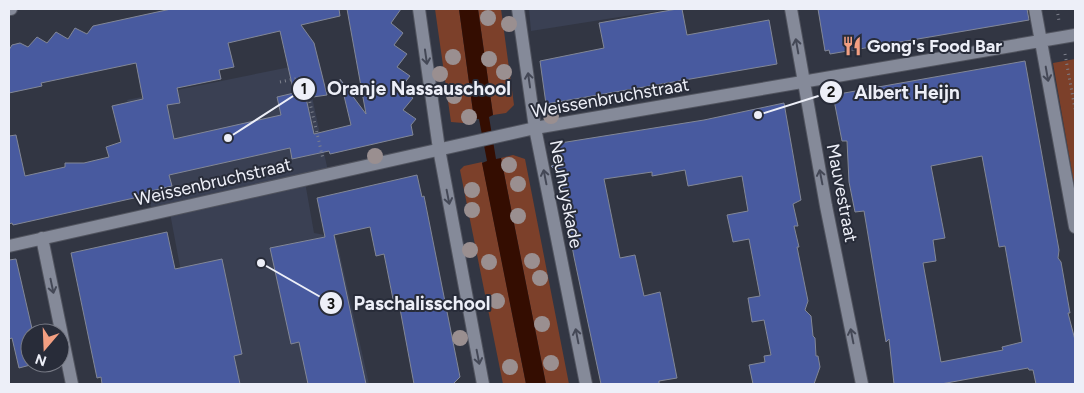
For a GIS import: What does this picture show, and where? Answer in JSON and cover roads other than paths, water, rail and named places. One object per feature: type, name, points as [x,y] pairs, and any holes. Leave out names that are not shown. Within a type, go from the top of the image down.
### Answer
[{"type":"street","points":[[419,9],[439,149],[483,384]]},
{"type":"street","name":"Neuhuyskade","points":[[518,9],[535,128],[586,384]]},
{"type":"street","name":"Mauvestraat","points":[[791,9],[803,82],[862,384]]},
{"type":"street","points":[[1035,9],[1075,227]]},
{"type":"street","name":"Weissenbruchstraat","points":[[9,246],[499,135],[1075,35]]},
{"type":"street","points":[[42,238],[72,384]]},
{"type":"place","name":"Gong's Food Bar","points":[[852,46]]},
{"type":"place","name":"Albert Heijn","points":[[758,115]]},
{"type":"place","name":"Oranje Nassauschool","points":[[228,138]]},
{"type":"place","name":"Paschalisschool","points":[[261,263]]}]
